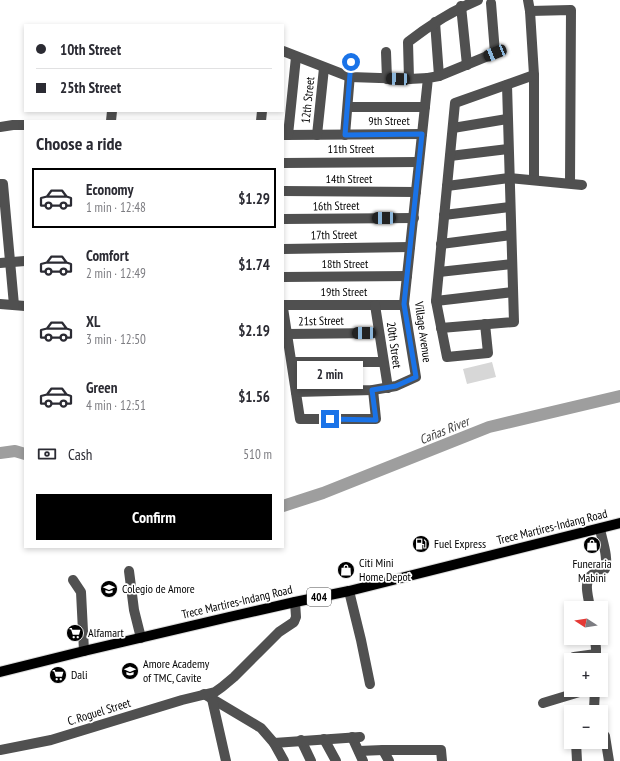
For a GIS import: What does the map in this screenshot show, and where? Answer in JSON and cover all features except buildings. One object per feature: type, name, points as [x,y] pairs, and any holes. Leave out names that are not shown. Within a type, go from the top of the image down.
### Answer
[{"type":"main road","name":"Trece Martires-Indang Road","points":[[0,672],[295,602],[349,591],[620,524]]},
{"type":"street","points":[[409,79],[408,42],[435,22],[461,6],[478,0]]},
{"type":"street","points":[[528,0],[534,75],[534,179]]},
{"type":"street","points":[[284,51],[350,77],[409,79],[434,77],[495,53],[492,1]]},
{"type":"street","points":[[461,6],[467,64]]},
{"type":"street","points":[[530,11],[571,10],[570,183]]},
{"type":"street","name":"Village Avenue","points":[[388,388],[416,377],[404,305],[425,107],[434,77],[435,22]]},
{"type":"street","points":[[386,52],[387,78]]},
{"type":"street","points":[[286,135],[296,57]]},
{"type":"street","points":[[345,135],[351,62]]},
{"type":"street","name":"12th Street","points":[[317,135],[324,68]]},
{"type":"street","points":[[485,324],[488,353],[447,357],[436,301],[455,103],[534,75]]},
{"type":"street","points":[[441,328],[514,322],[506,85]]},
{"type":"street","points":[[348,107],[425,107]]},
{"type":"street","points":[[453,128],[507,119]]},
{"type":"street","points":[[0,127],[24,125]]},
{"type":"street","name":"9th Street","points":[[286,135],[422,134]]},
{"type":"street","points":[[450,156],[508,149]]},
{"type":"street","name":"11th Street","points":[[284,163],[419,162]]},
{"type":"street","points":[[447,186],[509,178],[534,179],[582,185]]},
{"type":"street","points":[[0,184],[3,184],[5,262],[14,305]]},
{"type":"street","name":"14th Street","points":[[284,191],[416,192]]},
{"type":"street","points":[[444,215],[510,207]]},
{"type":"street","name":"16th Street","points":[[284,219],[414,218]]},
{"type":"street","points":[[441,244],[511,235]]},
{"type":"street","name":"17th Street","points":[[284,249],[410,247]]},
{"type":"street","points":[[5,262],[24,261]]},
{"type":"street","points":[[439,272],[512,264]]},
{"type":"street","name":"18th Street","points":[[284,277],[407,276]]},
{"type":"street","points":[[436,301],[513,292]]},
{"type":"street","points":[[0,304],[24,306]]},
{"type":"street","name":"20th Street","points":[[375,305],[388,388]]},
{"type":"street","name":"19th Street","points":[[284,307],[404,305]]},
{"type":"street","points":[[284,314],[300,419],[376,420],[372,390]]},
{"type":"street","name":"21st Street","points":[[287,334],[379,333]]},
{"type":"street","points":[[292,362],[383,362]]},
{"type":"street","points":[[296,392],[372,390],[388,388]]},
{"type":"street","points":[[589,601],[587,587],[589,577],[606,566],[600,529]]},
{"type":"street","points":[[129,571],[134,610],[141,638]]},
{"type":"street","points":[[74,580],[81,592],[84,651]]},
{"type":"street","points":[[349,591],[370,684]]},
{"type":"street","name":"C. Roguel Street","points":[[0,750],[51,740],[182,700],[208,696],[226,684],[277,634],[294,622],[296,617],[295,602]]},
{"type":"street","points":[[208,696],[261,728],[274,742],[284,761]]},
{"type":"street","points":[[208,696],[226,761]]},
{"type":"street","points":[[543,703],[564,697]]},
{"type":"street","points":[[274,742],[356,737],[363,761]]},
{"type":"street","points":[[324,739],[336,761]]},
{"type":"street","points":[[300,740],[311,761]]},
{"type":"street","points":[[576,749],[576,761]]},
{"type":"street","points":[[607,749],[608,761]]},
{"type":"street","points":[[383,750],[389,761]]},
{"type":"street","points":[[359,751],[441,750],[442,761]]},
{"type":"shaded area","points":[[492,362],[496,377],[467,384],[463,369]]},
{"type":"waterway","name":"Cañas River","points":[[284,506],[323,493],[489,427],[620,396]]},
{"type":"waterway","name":"Cañas River","points":[[0,453],[15,451],[24,454]]},
{"type":"place","name":"Fuel Express","points":[[421,544]]},
{"type":"place","name":"Funeraria Mabini","points":[[592,545]]},
{"type":"place","name":"Citi Mini Home Depot","points":[[346,570]]},
{"type":"place","name":"Colegio de Amore","points":[[109,589]]},
{"type":"place","name":"Alfamart","points":[[75,633]]},
{"type":"place","name":"Amore Academy of TMC, Cavite","points":[[130,671]]},
{"type":"place","name":"Dali","points":[[58,675]]},
{"type":"route","points":[[330,419],[376,420],[372,390],[396,386],[416,377],[404,304],[422,134],[345,135],[351,62]]}]
